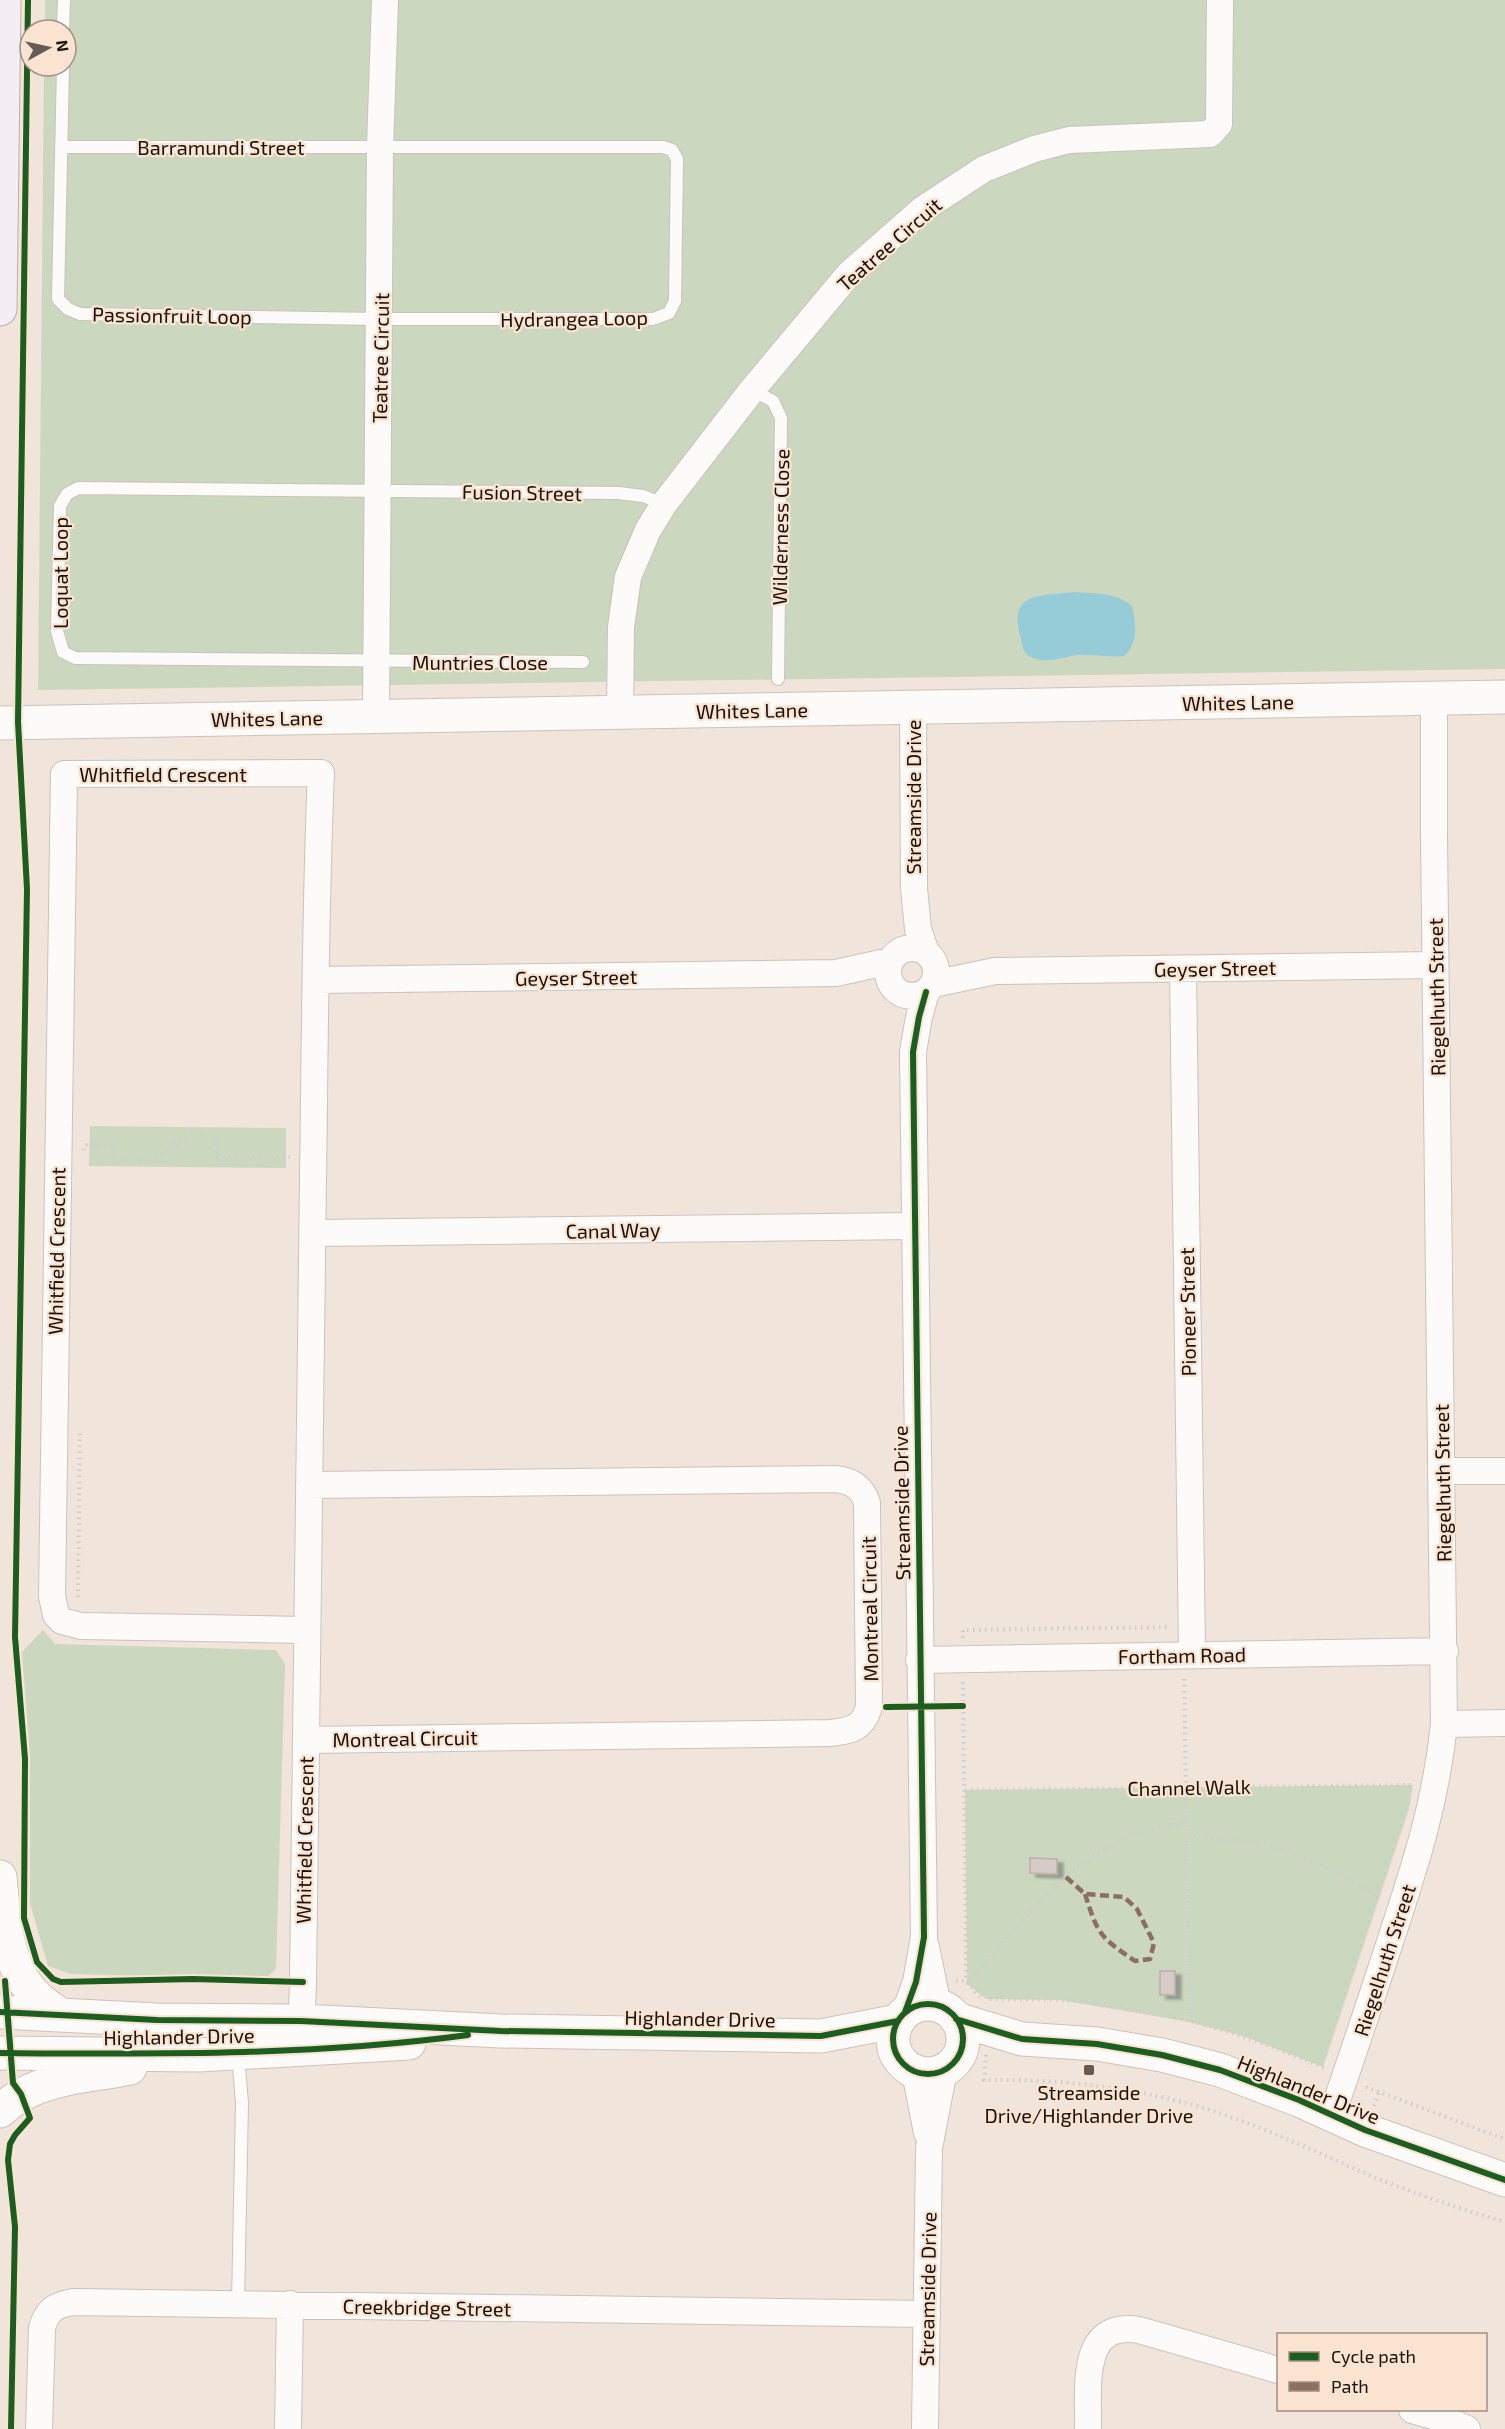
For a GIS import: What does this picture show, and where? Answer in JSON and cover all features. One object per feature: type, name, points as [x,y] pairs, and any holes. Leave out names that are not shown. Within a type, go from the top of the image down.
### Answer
[{"type":"main road","points":[[0,309],[4,0]]},
{"type":"street","name":"Teatree Circuit","points":[[376,716],[380,148],[385,0]]},
{"type":"street","name":"Teatree Circuit","points":[[620,712],[621,627],[628,577],[648,530],[664,504],[752,390],[849,274],[923,209],[984,169],[1034,150],[1069,140],[1210,134],[1219,124],[1220,0]]},
{"type":"street","name":"Whites Lane","points":[[0,723],[1505,698]]},
{"type":"street","name":"Riegelhuth Street","points":[[1332,2114],[1414,1870],[1440,1771],[1444,1724],[1434,699]]},
{"type":"street","name":"Streamside Drive","points":[[902,2017],[916,1982],[924,1938],[913,1052],[918,1017],[930,972],[918,929],[914,888],[913,707]]},
{"type":"street","name":"Whitfield Crescent","points":[[78,1626],[62,1621],[56,1615],[51,1596],[64,774],[321,773],[317,882],[301,2036]]},
{"type":"street","name":"Streamside Drive","points":[[913,1052],[894,972],[914,888]]},
{"type":"street","points":[[912,948],[930,972],[912,996],[894,972],[912,948]]},
{"type":"street","name":"Geyser Street","points":[[930,972],[1435,965]]},
{"type":"street","name":"Pioneer Street","points":[[1180,1655],[1183,969]]},
{"type":"street","name":"Geyser Street","points":[[316,980],[894,972]]},
{"type":"street","name":"Canal Way","points":[[312,1233],[915,1226]]},
{"type":"street","points":[[1442,1472],[1505,1471]]},
{"type":"street","name":"Montreal Circuit","points":[[306,1740],[845,1732],[861,1724],[869,1707],[867,1503],[860,1490],[847,1481],[836,1479],[309,1485]]},
{"type":"street","points":[[78,1626],[308,1630]]},
{"type":"street","name":"Fortham Road","points":[[919,1660],[1445,1651]]},
{"type":"street","points":[[1444,1724],[1505,1723]]},
{"type":"street","points":[[0,1877],[3,1917],[10,1947],[20,1973],[38,1998],[60,2014]]},
{"type":"street","name":"Streamside Drive","points":[[924,1938],[947,2013]]},
{"type":"street","points":[[927,2004],[947,2013],[961,2030],[963,2041],[929,2062],[893,2043],[902,2017],[927,2004]]},
{"type":"street","name":"Highlander Drive","points":[[0,2012],[157,2020],[301,2036],[501,2031],[821,2036],[929,2062],[1022,2039]]},
{"type":"street","name":"Highlander Drive","points":[[947,2013],[1022,2039],[1096,2044],[1162,2055],[1220,2070],[1332,2114],[1365,2130],[1505,2180]]},
{"type":"street","name":"Highlander Drive","points":[[821,2036],[902,2017]]},
{"type":"street","name":"Highlander Drive","points":[[0,2053],[199,2055],[238,2053],[301,2036]]},
{"type":"street","points":[[0,2111],[21,2094],[45,2086],[199,2055]]},
{"type":"street","name":"Streamside Drive","points":[[925,2429],[929,2062]]},
{"type":"street","name":"Creekbridge Street","points":[[39,2429],[40,2340],[44,2320],[53,2308],[62,2304],[92,2302],[290,2304],[927,2314]]},
{"type":"street","points":[[288,2429],[290,2304]]},
{"type":"street","points":[[1088,2429],[1089,2364],[1093,2349],[1099,2341],[1119,2329],[1139,2330],[1277,2370]]},
{"type":"street","points":[[1418,2411],[1467,2429]]},
{"type":"lane","points":[[63,18],[64,0]]},
{"type":"lane","name":"Passionfruit Loop","points":[[63,78],[58,299],[68,309],[80,314],[380,319]]},
{"type":"lane","name":"Barramundi Street","points":[[61,147],[380,148]]},
{"type":"lane","name":"Hydrangea Loop","points":[[380,148],[663,147],[672,150],[677,159],[675,301],[669,313],[653,319],[380,319]]},
{"type":"lane","name":"Wilderness Close","points":[[752,390],[773,401],[781,418],[778,679]]},
{"type":"lane","name":"Loquat Loop","points":[[377,662],[75,658],[63,652],[57,631],[60,507],[66,494],[78,488],[378,490]]},
{"type":"lane","name":"Fusion Street","points":[[378,490],[618,493],[643,496],[664,504]]},
{"type":"lane","name":"Muntries Close","points":[[377,662],[583,662]]},
{"type":"lane","points":[[238,2053],[242,2103],[238,2304]]},
{"type":"path","points":[[84,1158],[85,1145],[114,1146],[114,1159],[156,1160],[186,1135],[217,1136],[217,1157],[290,1157]]},
{"type":"path","points":[[78,1626],[81,1422]]},
{"type":"path","points":[[1186,1821],[1126,1837],[1077,1866],[1023,1920],[967,1982],[963,1630],[1168,1626],[1180,1655],[1168,1674],[1184,1674],[1190,2022]]},
{"type":"path","points":[[920,1707],[963,1706]]},
{"type":"path","points":[[1412,1793],[1415,1775]]},
{"type":"path","points":[[1187,1836],[1276,1847],[1309,1859],[1379,1897],[1382,1886]]},
{"type":"path","points":[[984,2080],[1063,2082],[1108,2086],[1198,2106],[1251,2125],[1423,2195],[1505,2222]]},
{"type":"green space","points":[[45,0],[1505,0],[1505,669],[38,690],[44,78],[78,78],[78,18],[45,18]]},
{"type":"green space","points":[[90,1126],[286,1128],[286,1168],[89,1166]]},
{"type":"green space","points":[[43,1630],[55,1644],[276,1650],[285,1664],[276,1969],[265,1979],[71,1974],[48,1966],[30,1903],[30,1756],[22,1652]]},
{"type":"green space","points":[[1413,1785],[1409,1809],[1323,2067],[1246,2037],[1190,2022],[1060,2000],[986,1999],[967,1984],[965,1790]]},
{"type":"water","points":[[1074,592],[1112,596],[1132,606],[1134,639],[1124,656],[1078,655],[1041,660],[1025,652],[1018,621],[1019,610],[1024,603],[1040,596]]},
{"type":"building","points":[[1030,1858],[1057,1859],[1057,1874],[1030,1873]]},
{"type":"building","points":[[1160,1971],[1175,1971],[1175,1995],[1160,1995]]},
{"type":"marked path","points":[[1066,1877],[1085,1894],[1124,1897],[1137,1909],[1154,1943],[1150,1959],[1135,1961],[1107,1940],[1097,1927],[1085,1894]]},
{"type":"cycle path","points":[[28,0],[18,722],[27,889],[15,1637],[25,1759],[24,1918],[37,1962],[53,1979],[61,1982],[193,1979],[303,1982]]},
{"type":"cycle path","points":[[905,2012],[916,1982],[924,1937],[913,1052],[926,992]]},
{"type":"cycle path","points":[[886,1707],[963,1706]]},
{"type":"cycle path","points":[[5,1981],[13,2083],[21,2094],[30,2118],[10,2144],[8,2160],[15,2227],[11,2429]]},
{"type":"cycle path","points":[[928,2004],[947,2010],[957,2020],[963,2039],[957,2058],[947,2068],[928,2074],[909,2068],[899,2058],[893,2039],[899,2020],[909,2010],[928,2004]]},
{"type":"cycle path","points":[[0,2012],[157,2020],[301,2021],[501,2031],[821,2036],[898,2021]]},
{"type":"cycle path","points":[[956,2019],[1022,2039],[1097,2044],[1162,2055],[1220,2070],[1299,2100],[1365,2130],[1505,2180]]},
{"type":"cycle path","points":[[0,2053],[176,2053],[293,2050],[410,2042],[468,2035]]},
{"type":"place","name":"Streamside Drive/Highlander Drive","points":[[1089,2070]]}]
